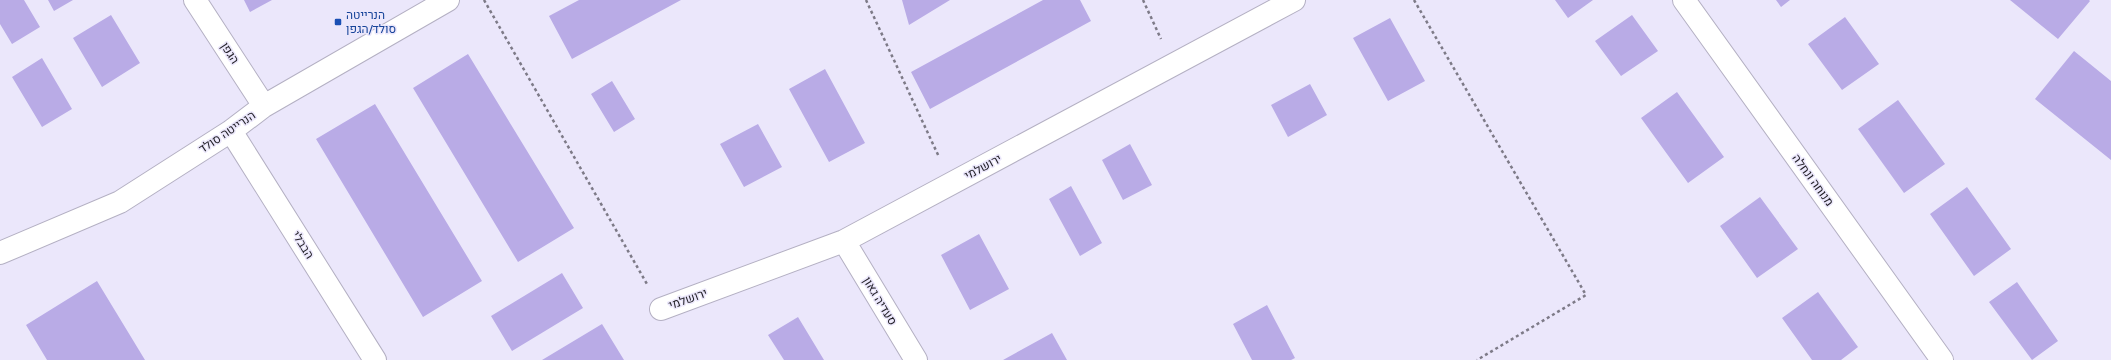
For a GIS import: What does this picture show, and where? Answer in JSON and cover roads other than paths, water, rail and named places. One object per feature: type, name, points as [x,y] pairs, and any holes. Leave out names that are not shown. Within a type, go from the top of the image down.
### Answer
[{"type":"street","name":"הגפן","points":[[195,0],[264,106]]},
{"type":"street","name":"הנרייטה סולד","points":[[0,253],[120,202],[231,131],[264,106],[448,0]]},
{"type":"street","name":"ירושלמי","points":[[661,309],[844,242],[1294,0]]},
{"type":"street","name":"מנוחה ונחלה","points":[[1684,0],[1942,360]]},
{"type":"street","name":"הבבלי","points":[[231,131],[375,360]]},
{"type":"street","name":"סעדיה גאון","points":[[844,242],[916,360]]},
{"type":"place","name":"הנרייטה סולד/הגפן","points":[[338,22]]}]
